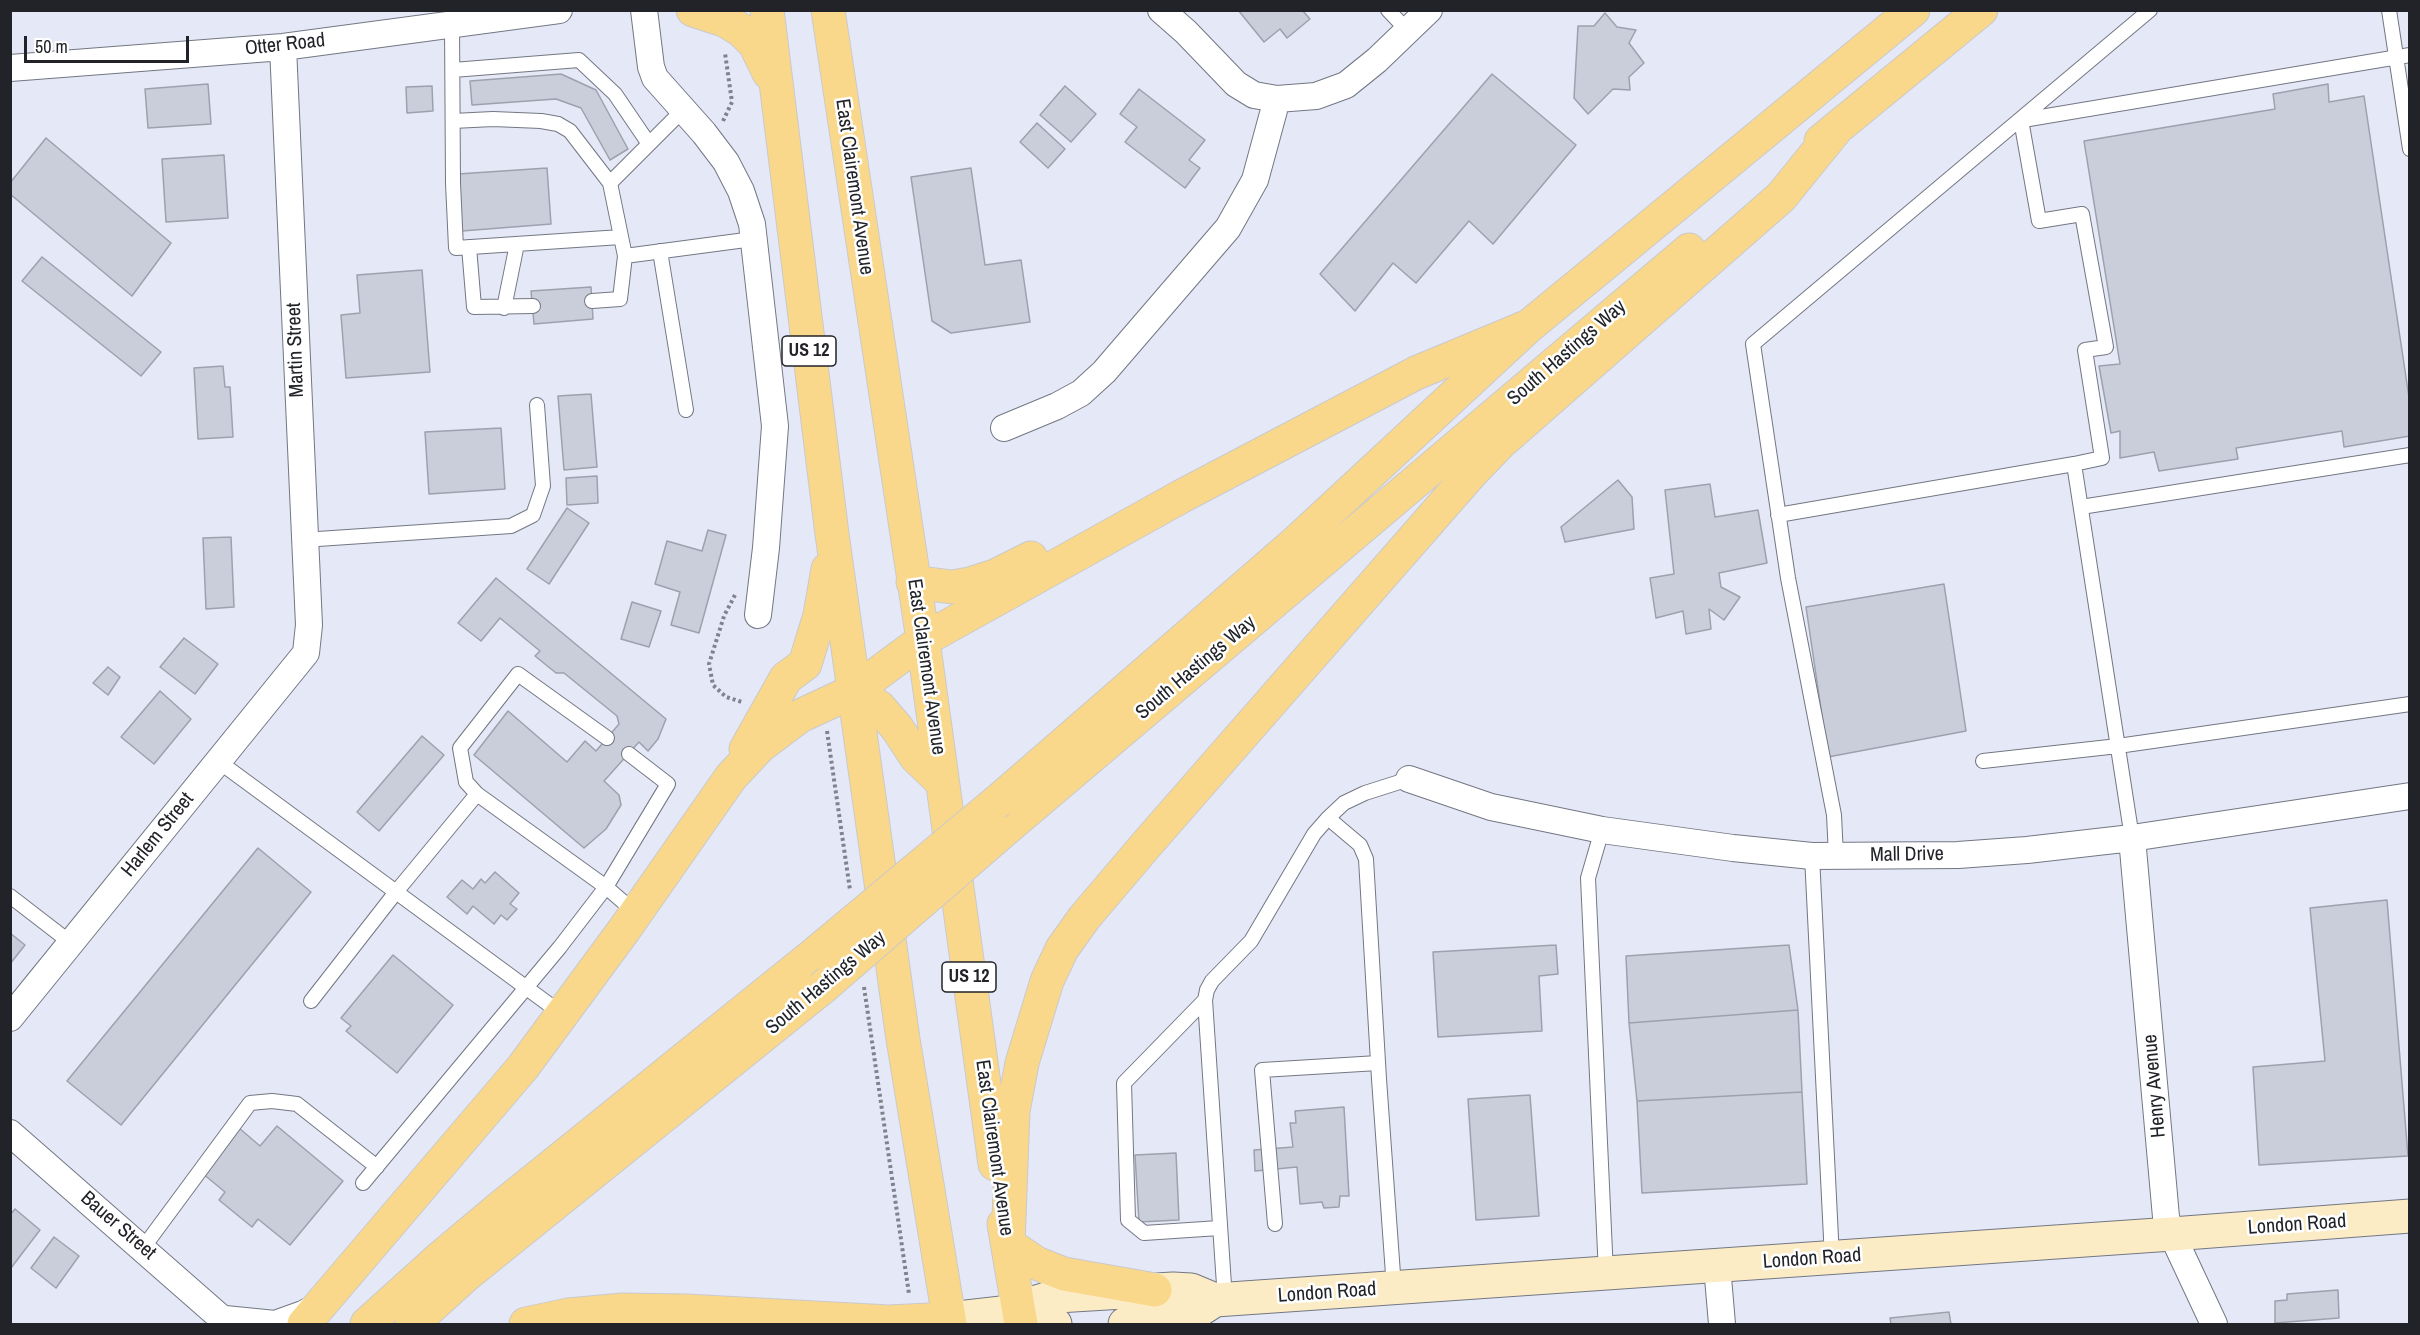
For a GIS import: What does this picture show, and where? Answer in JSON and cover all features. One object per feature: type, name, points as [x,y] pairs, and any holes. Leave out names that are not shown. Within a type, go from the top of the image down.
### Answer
[{"type":"main road","name":"US 12","points":[[767,10],[832,534],[903,1039],[950,1322]]},
{"type":"main road","name":"East Clairemont Avenue","points":[[828,10],[923,640],[1002,1209],[1020,1318]]},
{"type":"main road","name":"South Hastings Way","points":[[412,1324],[474,1269],[822,988],[999,817],[1529,327],[1913,10]]},
{"type":"main road","name":"South Hastings Way","points":[[367,1324],[492,1215],[817,952],[999,817],[1981,10]]},
{"type":"main road","points":[[709,15],[741,30],[755,44],[777,92]]},
{"type":"main road","points":[[1155,1290],[1064,1274],[1036,1263],[1008,1244],[1013,1111],[1034,1018],[1047,981],[1062,950],[1084,918],[1153,836],[1473,471],[1500,444],[1781,197],[1837,128]]},
{"type":"main road","points":[[731,777],[760,746],[800,716],[854,691],[923,640],[1182,496],[1416,373],[1529,327]]},
{"type":"main road","points":[[914,582],[952,587],[995,576],[1079,534],[1182,496]]},
{"type":"main road","points":[[312,1314],[523,1067],[636,913],[731,777],[786,678],[805,664],[820,615],[832,534]]},
{"type":"main road","points":[[854,691],[879,707],[897,728],[916,757],[942,782]]},
{"type":"main road","points":[[526,1324],[568,1315],[623,1310],[706,1312],[817,1322],[950,1322]]},
{"type":"street","name":"Otter Road","points":[[10,68],[284,47],[559,10]]},
{"type":"street","points":[[644,10],[651,67],[655,78],[726,162],[749,213],[775,426],[766,548],[758,615]]},
{"type":"street","points":[[1161,10],[1186,32],[1236,84],[1254,94],[1277,99],[1316,96],[1346,85],[1377,60],[1429,10]]},
{"type":"street","name":"Martin Street","points":[[284,47],[303,540],[309,625],[306,653]]},
{"type":"street","points":[[1004,428],[1058,406],[1081,393],[1104,372],[1228,228],[1255,180],[1277,99]]},
{"type":"street","name":"Harlem Street","points":[[10,1018],[306,653]]},
{"type":"street","name":"Mall Drive","points":[[1409,779],[1491,807],[1602,830],[1732,848],[1824,856],[1958,855],[2132,838],[2409,796]]},
{"type":"street","name":"Henry Avenue","points":[[2132,838],[2166,1217],[2214,1324]]},
{"type":"street","name":"Bauer Street","points":[[10,1133],[226,1322],[275,1324],[303,1314],[312,1314]]},
{"type":"street","name":"London Road","points":[[1125,1324],[1172,1320],[1220,1300],[2409,1216]]},
{"type":"street","points":[[1717,1266],[1722,1324]]},
{"type":"street","name":"London Road","points":[[1020,1318],[1036,1302],[1057,1296],[1191,1290],[1220,1300]]},
{"type":"street","name":"London Road","points":[[950,1322],[1020,1318],[1055,1324]]},
{"type":"lane","points":[[1388,10],[1407,30]]},
{"type":"lane","points":[[1832,1258],[1824,856],[1834,815],[1788,578],[1753,344],[2150,10]]},
{"type":"lane","points":[[2389,10],[2403,56],[2409,149]]},
{"type":"lane","points":[[452,25],[453,183],[456,248],[621,237]]},
{"type":"lane","points":[[2021,120],[2403,56]]},
{"type":"lane","points":[[453,70],[579,60],[615,94],[649,144]]},
{"type":"lane","points":[[610,183],[683,110]]},
{"type":"lane","points":[[453,121],[493,118],[541,121],[558,124],[570,131],[610,183],[625,256],[620,299],[592,301]]},
{"type":"lane","points":[[1778,516],[2102,458],[2085,350],[2106,347],[2082,214],[2039,221],[2021,120]]},
{"type":"lane","points":[[625,256],[753,239]]},
{"type":"lane","points":[[504,308],[517,244]]},
{"type":"lane","points":[[469,247],[474,308],[532,306]]},
{"type":"lane","points":[[660,251],[686,410]]},
{"type":"lane","points":[[303,540],[511,526],[533,515],[543,486],[537,405]]},
{"type":"lane","points":[[2081,507],[2409,456]]},
{"type":"lane","points":[[2074,464],[2132,838]]},
{"type":"lane","points":[[607,738],[518,674],[460,748],[466,782],[477,794],[606,887],[636,913]]},
{"type":"lane","points":[[1983,761],[2118,746],[2409,704]]},
{"type":"lane","points":[[363,1183],[606,887],[668,784],[629,754]]},
{"type":"lane","points":[[218,761],[562,1014]]},
{"type":"lane","points":[[1220,1300],[1219,1228],[1205,1000],[1212,981],[1251,941],[1314,834],[1328,818],[1344,803],[1365,793],[1409,779]]},
{"type":"lane","points":[[311,1001],[396,892],[477,794]]},
{"type":"lane","points":[[1328,818],[1360,845],[1366,859],[1394,1288]]},
{"type":"lane","points":[[1602,830],[1588,878],[1606,1274]]},
{"type":"lane","points":[[10,896],[71,943]]},
{"type":"lane","points":[[1205,1000],[1124,1083],[1128,1220],[1144,1233],[1219,1228]]},
{"type":"lane","points":[[1275,1224],[1262,1070],[1378,1063]]},
{"type":"lane","points":[[143,1248],[250,1103],[272,1101],[297,1104],[377,1167]]},
{"type":"path","points":[[704,134],[720,124],[731,108],[729,70],[721,32],[709,15]]},
{"type":"path","points":[[739,588],[724,616],[711,653],[710,674],[719,692],[737,702],[748,703]]},
{"type":"building","points":[[1238,10],[1302,10],[1310,19],[1287,38],[1280,29],[1264,42]]},
{"type":"building","points":[[1605,13],[1617,27],[1636,30],[1629,43],[1644,63],[1629,77],[1630,90],[1613,89],[1588,114],[1574,98],[1578,26],[1594,26]]},
{"type":"building","points":[[561,74],[596,90],[628,149],[610,160],[581,108],[556,99],[472,105],[470,81]]},
{"type":"building","points":[[1492,74],[1576,145],[1493,244],[1469,221],[1416,283],[1393,263],[1355,311],[1320,274]]},
{"type":"building","points":[[208,84],[211,124],[148,128],[145,89]]},
{"type":"building","points":[[2328,84],[2329,102],[2364,96],[2410,404],[2410,436],[2344,447],[2342,431],[2236,448],[2238,459],[2159,471],[2154,452],[2120,458],[2120,431],[2111,433],[2099,366],[2120,364],[2084,141],[2275,109],[2273,94]]},
{"type":"building","points":[[432,86],[433,111],[407,113],[406,87]]},
{"type":"building","points":[[1065,86],[1096,114],[1071,142],[1040,115]]},
{"type":"building","points":[[1139,89],[1205,140],[1189,160],[1200,168],[1185,188],[1125,142],[1137,127],[1120,114]]},
{"type":"building","points":[[1037,123],[1065,149],[1048,168],[1020,142]]},
{"type":"building","points":[[46,138],[171,243],[132,296],[10,194],[10,183]]},
{"type":"building","points":[[224,155],[228,218],[166,222],[162,159]]},
{"type":"building","points":[[547,168],[551,224],[462,231],[458,174]]},
{"type":"building","points":[[971,168],[985,265],[1021,260],[1030,322],[951,333],[932,321],[911,177]]},
{"type":"building","points":[[42,257],[161,352],[141,376],[22,281]]},
{"type":"building","points":[[422,270],[430,372],[346,378],[341,315],[360,313],[357,275]]},
{"type":"building","points":[[591,287],[593,319],[534,324],[531,291]]},
{"type":"building","points":[[223,366],[225,387],[230,387],[233,437],[198,439],[194,368]]},
{"type":"building","points":[[591,394],[597,467],[564,470],[558,396]]},
{"type":"building","points":[[501,428],[505,489],[429,494],[425,432]]},
{"type":"building","points":[[597,476],[598,503],[567,505],[566,478]]},
{"type":"building","points":[[1618,480],[1632,497],[1634,529],[1565,542],[1561,527]]},
{"type":"building","points":[[1710,484],[1715,517],[1758,510],[1767,563],[1719,573],[1721,587],[1740,597],[1724,620],[1709,609],[1711,629],[1686,634],[1683,611],[1656,618],[1650,578],[1674,574],[1665,490]]},
{"type":"building","points":[[567,508],[589,523],[549,584],[527,569]]},
{"type":"building","points":[[708,530],[726,535],[699,633],[671,625],[680,592],[655,584],[667,541],[702,551]]},
{"type":"building","points":[[231,537],[234,607],[206,609],[203,538]]},
{"type":"building","points":[[496,578],[666,719],[658,739],[648,751],[639,742],[604,781],[619,795],[621,805],[606,829],[584,848],[474,755],[508,711],[567,762],[585,741],[596,751],[619,724],[617,716],[564,673],[556,673],[535,656],[540,651],[500,618],[481,641],[458,623]]},
{"type":"building","points":[[1944,584],[1966,731],[1828,757],[1806,607]]},
{"type":"building","points":[[632,602],[661,611],[649,647],[621,639]]},
{"type":"building","points":[[184,638],[218,664],[195,694],[160,667]]},
{"type":"building","points":[[108,667],[120,677],[108,695],[93,683]]},
{"type":"building","points":[[160,691],[191,719],[154,764],[121,737]]},
{"type":"building","points":[[422,736],[444,755],[379,831],[357,812]]},
{"type":"building","points":[[258,848],[311,892],[121,1125],[67,1081]]},
{"type":"building","points":[[495,872],[519,893],[510,904],[517,909],[507,920],[501,915],[494,924],[473,906],[467,914],[447,897],[462,880],[473,889],[481,879],[485,883]]},
{"type":"building","points":[[2387,900],[2408,1156],[2259,1165],[2253,1067],[2325,1061],[2310,908]]},
{"type":"building","points":[[10,933],[25,945],[10,964]]},
{"type":"building","points":[[1556,945],[1558,974],[1539,976],[1542,1031],[1438,1037],[1433,952]]},
{"type":"building","points":[[1789,945],[1798,1010],[1629,1023],[1626,956]]},
{"type":"building","points":[[393,955],[453,1005],[397,1073],[346,1031],[351,1026],[341,1018]]},
{"type":"building","points":[[1798,1010],[1802,1092],[1637,1101],[1629,1023]]},
{"type":"building","points":[[1802,1092],[1807,1184],[1642,1193],[1637,1101]]},
{"type":"building","points":[[1530,1095],[1539,1216],[1476,1220],[1468,1099]]},
{"type":"building","points":[[1344,1107],[1349,1196],[1340,1196],[1339,1207],[1324,1208],[1322,1202],[1300,1204],[1297,1167],[1255,1171],[1254,1150],[1293,1147],[1290,1123],[1296,1123],[1295,1111]]},
{"type":"building","points":[[277,1126],[343,1181],[290,1245],[258,1219],[252,1227],[219,1200],[225,1192],[202,1173],[239,1128],[260,1146]]},
{"type":"building","points":[[1176,1153],[1179,1220],[1139,1222],[1135,1155]]},
{"type":"building","points":[[15,1209],[40,1230],[11,1268],[10,1215]]},
{"type":"building","points":[[54,1237],[79,1256],[56,1288],[31,1268]]},
{"type":"building","points":[[2338,1290],[2339,1318],[2275,1323],[2275,1301],[2287,1300],[2287,1294]]},
{"type":"building","points":[[1949,1312],[1951,1324],[1891,1324],[1890,1318]]}]
